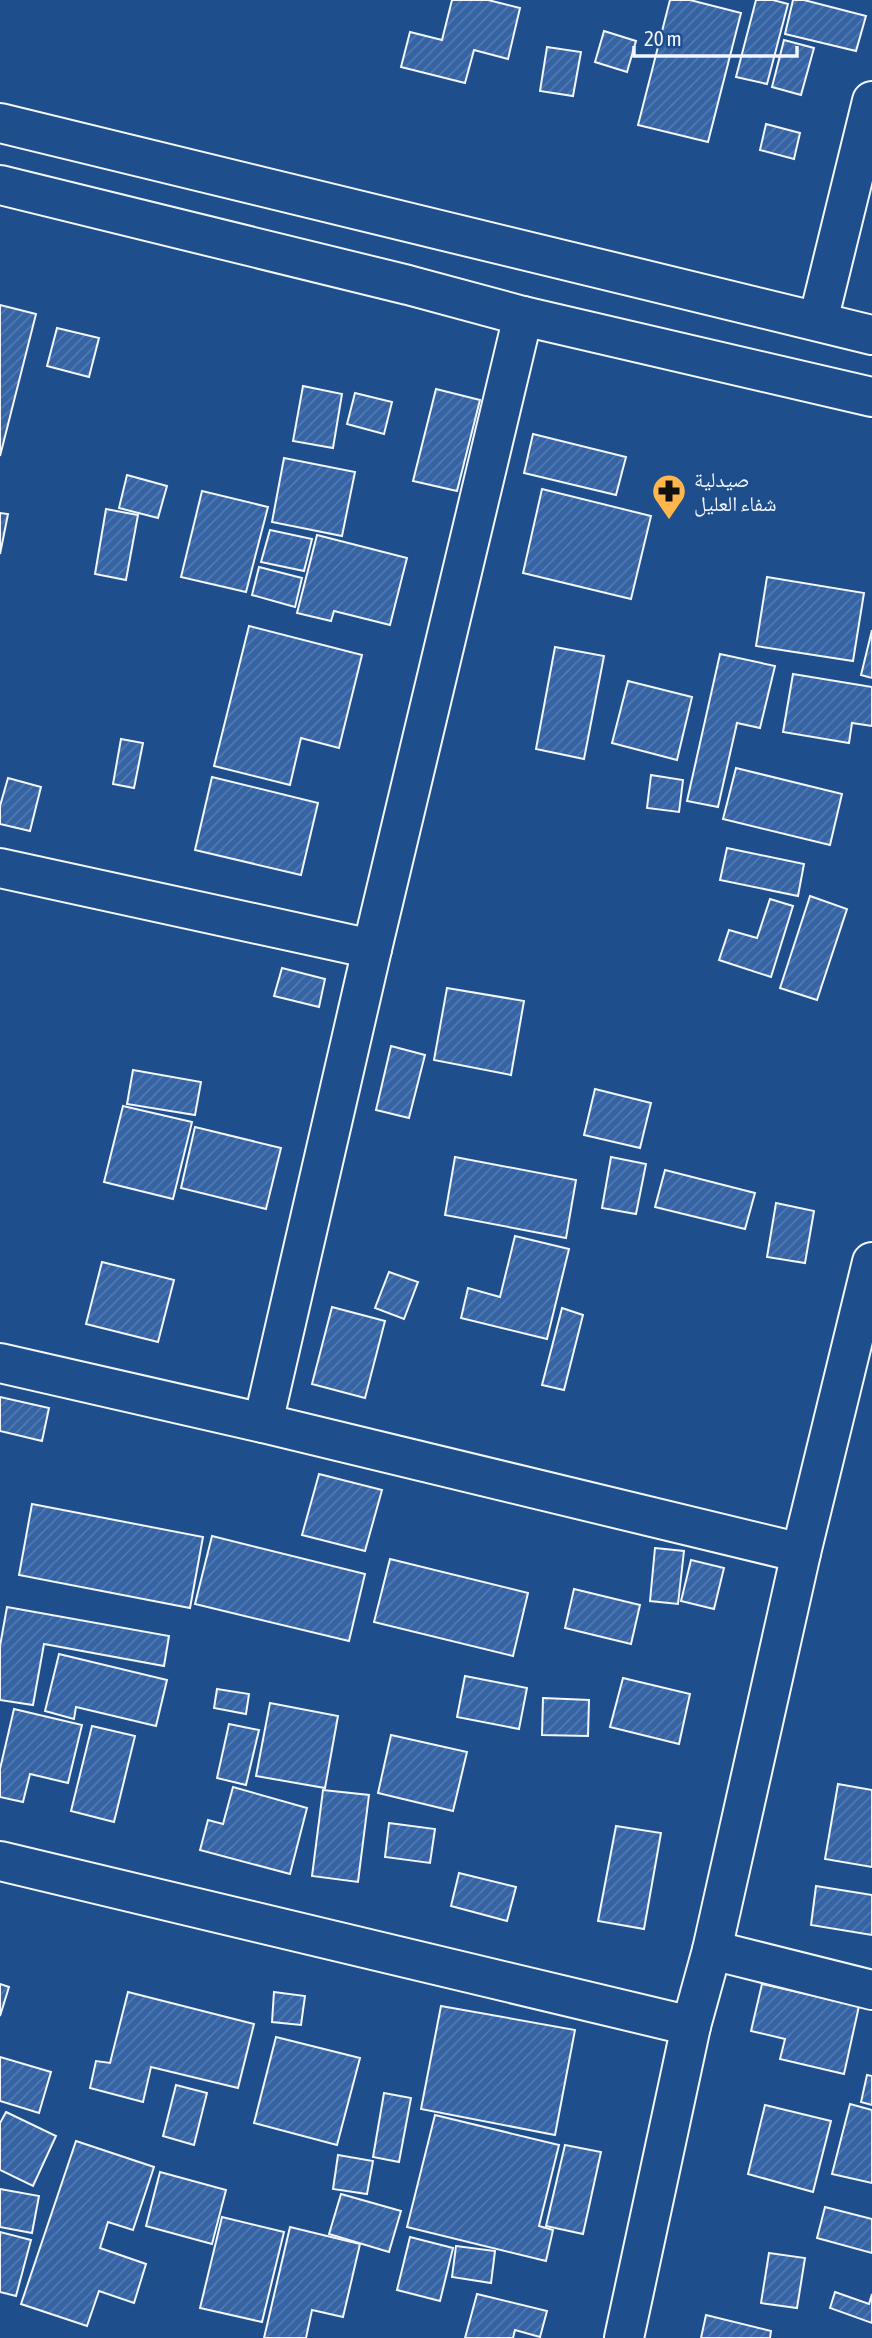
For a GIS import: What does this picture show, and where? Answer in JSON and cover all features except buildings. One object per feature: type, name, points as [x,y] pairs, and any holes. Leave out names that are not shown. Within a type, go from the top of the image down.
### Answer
[{"type":"street","points":[[818,321],[872,101]]},
{"type":"street","points":[[0,123],[872,335]]},
{"type":"street","points":[[0,185],[523,316],[872,397]]},
{"type":"street","points":[[263,1423],[372,949],[523,316]]},
{"type":"street","points":[[0,868],[372,949]]},
{"type":"street","points":[[624,2338],[691,2026],[712,1950],[801,1553],[872,1262]]},
{"type":"street","points":[[0,1363],[263,1423],[801,1553]]},
{"type":"street","points":[[0,1861],[691,2026]]},
{"type":"street","points":[[712,1950],[872,1990]]},
{"type":"place","name":"صيدلية شفاء العليل","points":[[669,521]]}]
